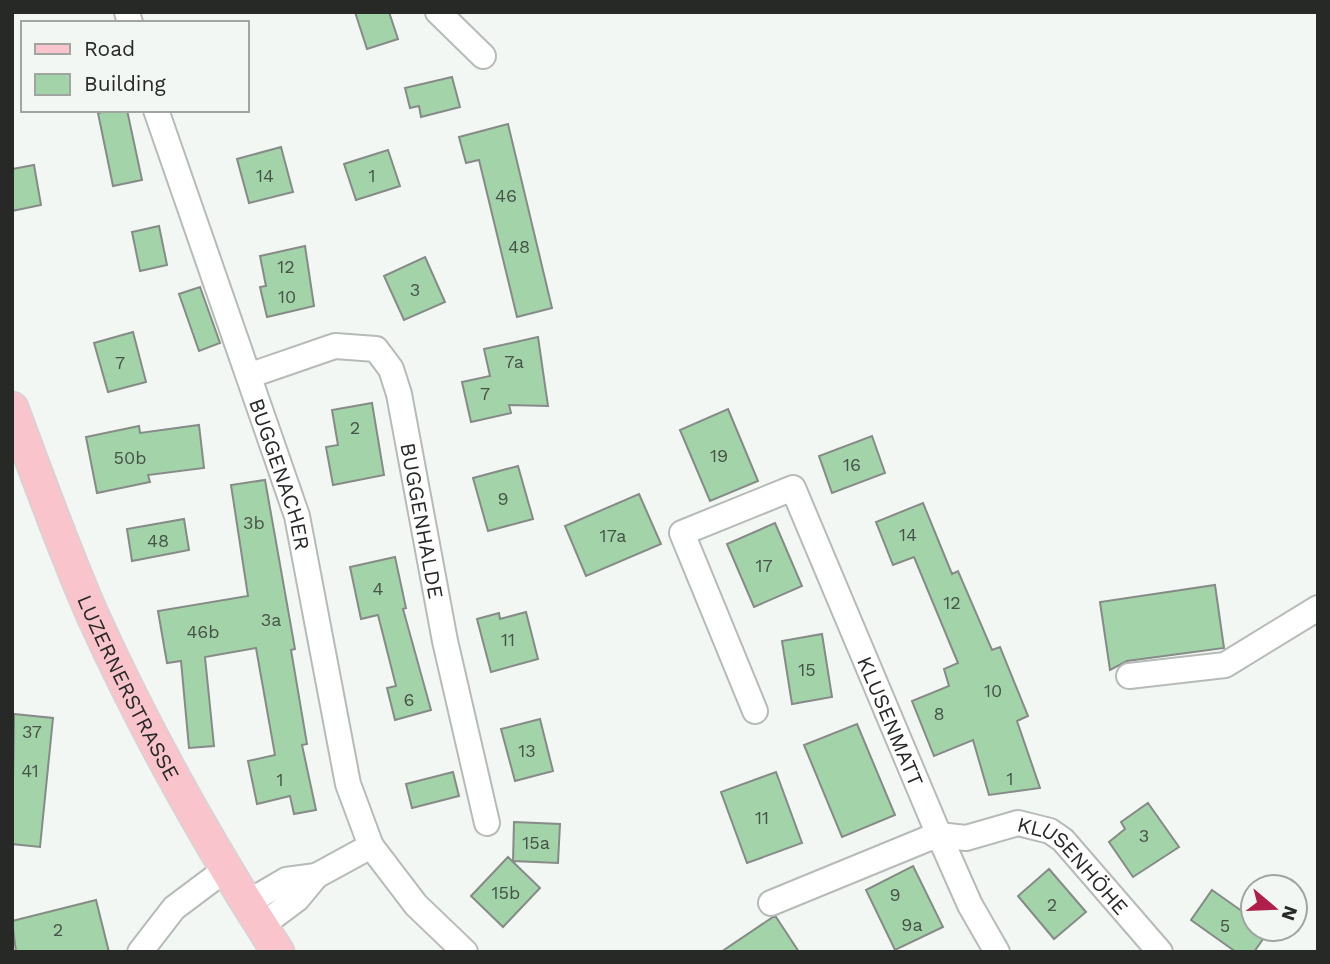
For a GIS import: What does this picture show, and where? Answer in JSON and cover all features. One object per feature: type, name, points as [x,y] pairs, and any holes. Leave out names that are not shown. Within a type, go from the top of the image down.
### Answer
[{"type":"main road","name":"LUZERNERSTRASSE","points":[[12,408],[93,616],[179,787],[278,952]]},
{"type":"street","points":[[438,12],[483,56]]},
{"type":"street","name":"BUGGENACHER","points":[[157,112],[251,375],[297,516],[348,784],[371,846],[415,905],[465,952]]},
{"type":"street","name":"BUGGENHALDE","points":[[251,375],[335,346],[376,349],[391,369],[399,394],[443,633],[487,823]]},
{"type":"street","name":"KLUSENMATT","points":[[755,710],[682,533],[793,488],[939,835],[970,905],[997,952]]},
{"type":"street","points":[[1129,676],[1226,665],[1318,608]]},
{"type":"street","name":"KLUSENHÖHE","points":[[771,902],[939,835],[966,838],[1018,823],[1050,831],[1063,840],[1160,952]]},
{"type":"street","points":[[254,914],[286,880],[316,876],[371,846]]},
{"type":"street","points":[[140,952],[174,908],[226,869]]},
{"type":"building","points":[[355,12],[389,12],[398,39],[367,49]]},
{"type":"building","points":[[452,77],[460,107],[421,117],[419,106],[410,108],[405,88]]},
{"type":"building","points":[[127,112],[142,180],[113,186],[98,113]]},
{"type":"building","points":[[508,124],[552,308],[517,317],[479,160],[466,163],[459,137]]},
{"type":"building","points":[[281,147],[293,192],[249,203],[237,159]]},
{"type":"building","points":[[388,150],[400,186],[356,200],[344,164]]},
{"type":"building","points":[[34,165],[41,205],[12,211],[12,169]]},
{"type":"building","points":[[159,226],[167,265],[140,271],[132,232]]},
{"type":"building","points":[[305,246],[314,306],[267,317],[260,287],[266,286],[260,256]]},
{"type":"building","points":[[425,257],[445,302],[404,320],[384,276]]},
{"type":"building","points":[[200,287],[220,343],[199,351],[179,294]]},
{"type":"building","points":[[133,332],[146,382],[108,392],[94,343]]},
{"type":"building","points":[[538,337],[548,406],[509,405],[511,413],[471,422],[462,382],[490,376],[484,349]]},
{"type":"building","points":[[372,403],[384,475],[333,485],[326,447],[338,445],[332,410]]},
{"type":"building","points":[[728,409],[758,481],[710,501],[680,430]]},
{"type":"building","points":[[199,425],[204,468],[148,475],[150,482],[97,493],[86,437],[139,426],[140,433]]},
{"type":"building","points":[[872,436],[885,473],[832,493],[819,456]]},
{"type":"building","points":[[518,466],[533,519],[488,531],[473,478]]},
{"type":"building","points":[[265,480],[295,649],[291,650],[307,744],[302,745],[316,810],[294,814],[290,796],[257,804],[248,761],[275,755],[256,648],[205,657],[214,746],[189,748],[181,661],[167,663],[158,611],[248,596],[231,485]]},
{"type":"building","points":[[639,494],[661,544],[586,576],[565,526]]},
{"type":"building","points":[[923,503],[952,574],[958,571],[992,650],[1000,647],[1028,716],[1017,721],[1040,788],[989,795],[973,740],[934,756],[912,701],[949,686],[944,669],[958,663],[914,557],[893,565],[876,522]]},
{"type":"building","points":[[184,519],[189,550],[132,561],[127,529]]},
{"type":"building","points":[[775,523],[802,586],[754,607],[727,544]]},
{"type":"building","points":[[395,557],[406,608],[403,609],[431,710],[395,720],[387,688],[396,686],[378,615],[361,619],[350,567]]},
{"type":"building","points":[[1215,585],[1224,648],[1127,661],[1110,670],[1100,602]]},
{"type":"building","points":[[526,612],[538,659],[491,672],[477,619],[499,613],[500,619]]},
{"type":"building","points":[[822,634],[832,697],[792,704],[782,641]]},
{"type":"building","points":[[14,714],[53,718],[40,847],[12,844]]},
{"type":"building","points":[[540,719],[553,771],[515,781],[501,729]]},
{"type":"building","points":[[857,724],[895,815],[842,837],[804,745]]},
{"type":"building","points":[[453,772],[459,796],[412,808],[406,784]]},
{"type":"building","points":[[776,772],[802,843],[747,863],[721,792]]},
{"type":"building","points":[[1148,803],[1179,847],[1133,877],[1109,842],[1125,829],[1121,822]]},
{"type":"building","points":[[514,822],[560,824],[558,863],[513,861]]},
{"type":"building","points":[[508,857],[540,888],[503,927],[471,896]]},
{"type":"building","points":[[913,866],[943,927],[895,950],[866,890]]},
{"type":"building","points":[[1049,869],[1086,912],[1054,939],[1018,896]]},
{"type":"building","points":[[1212,890],[1239,909],[1239,943],[1260,943],[1254,952],[1236,952],[1191,920]]},
{"type":"building","points":[[96,900],[109,952],[16,952],[12,921]]},
{"type":"building","points":[[776,917],[799,952],[721,952]]}]
